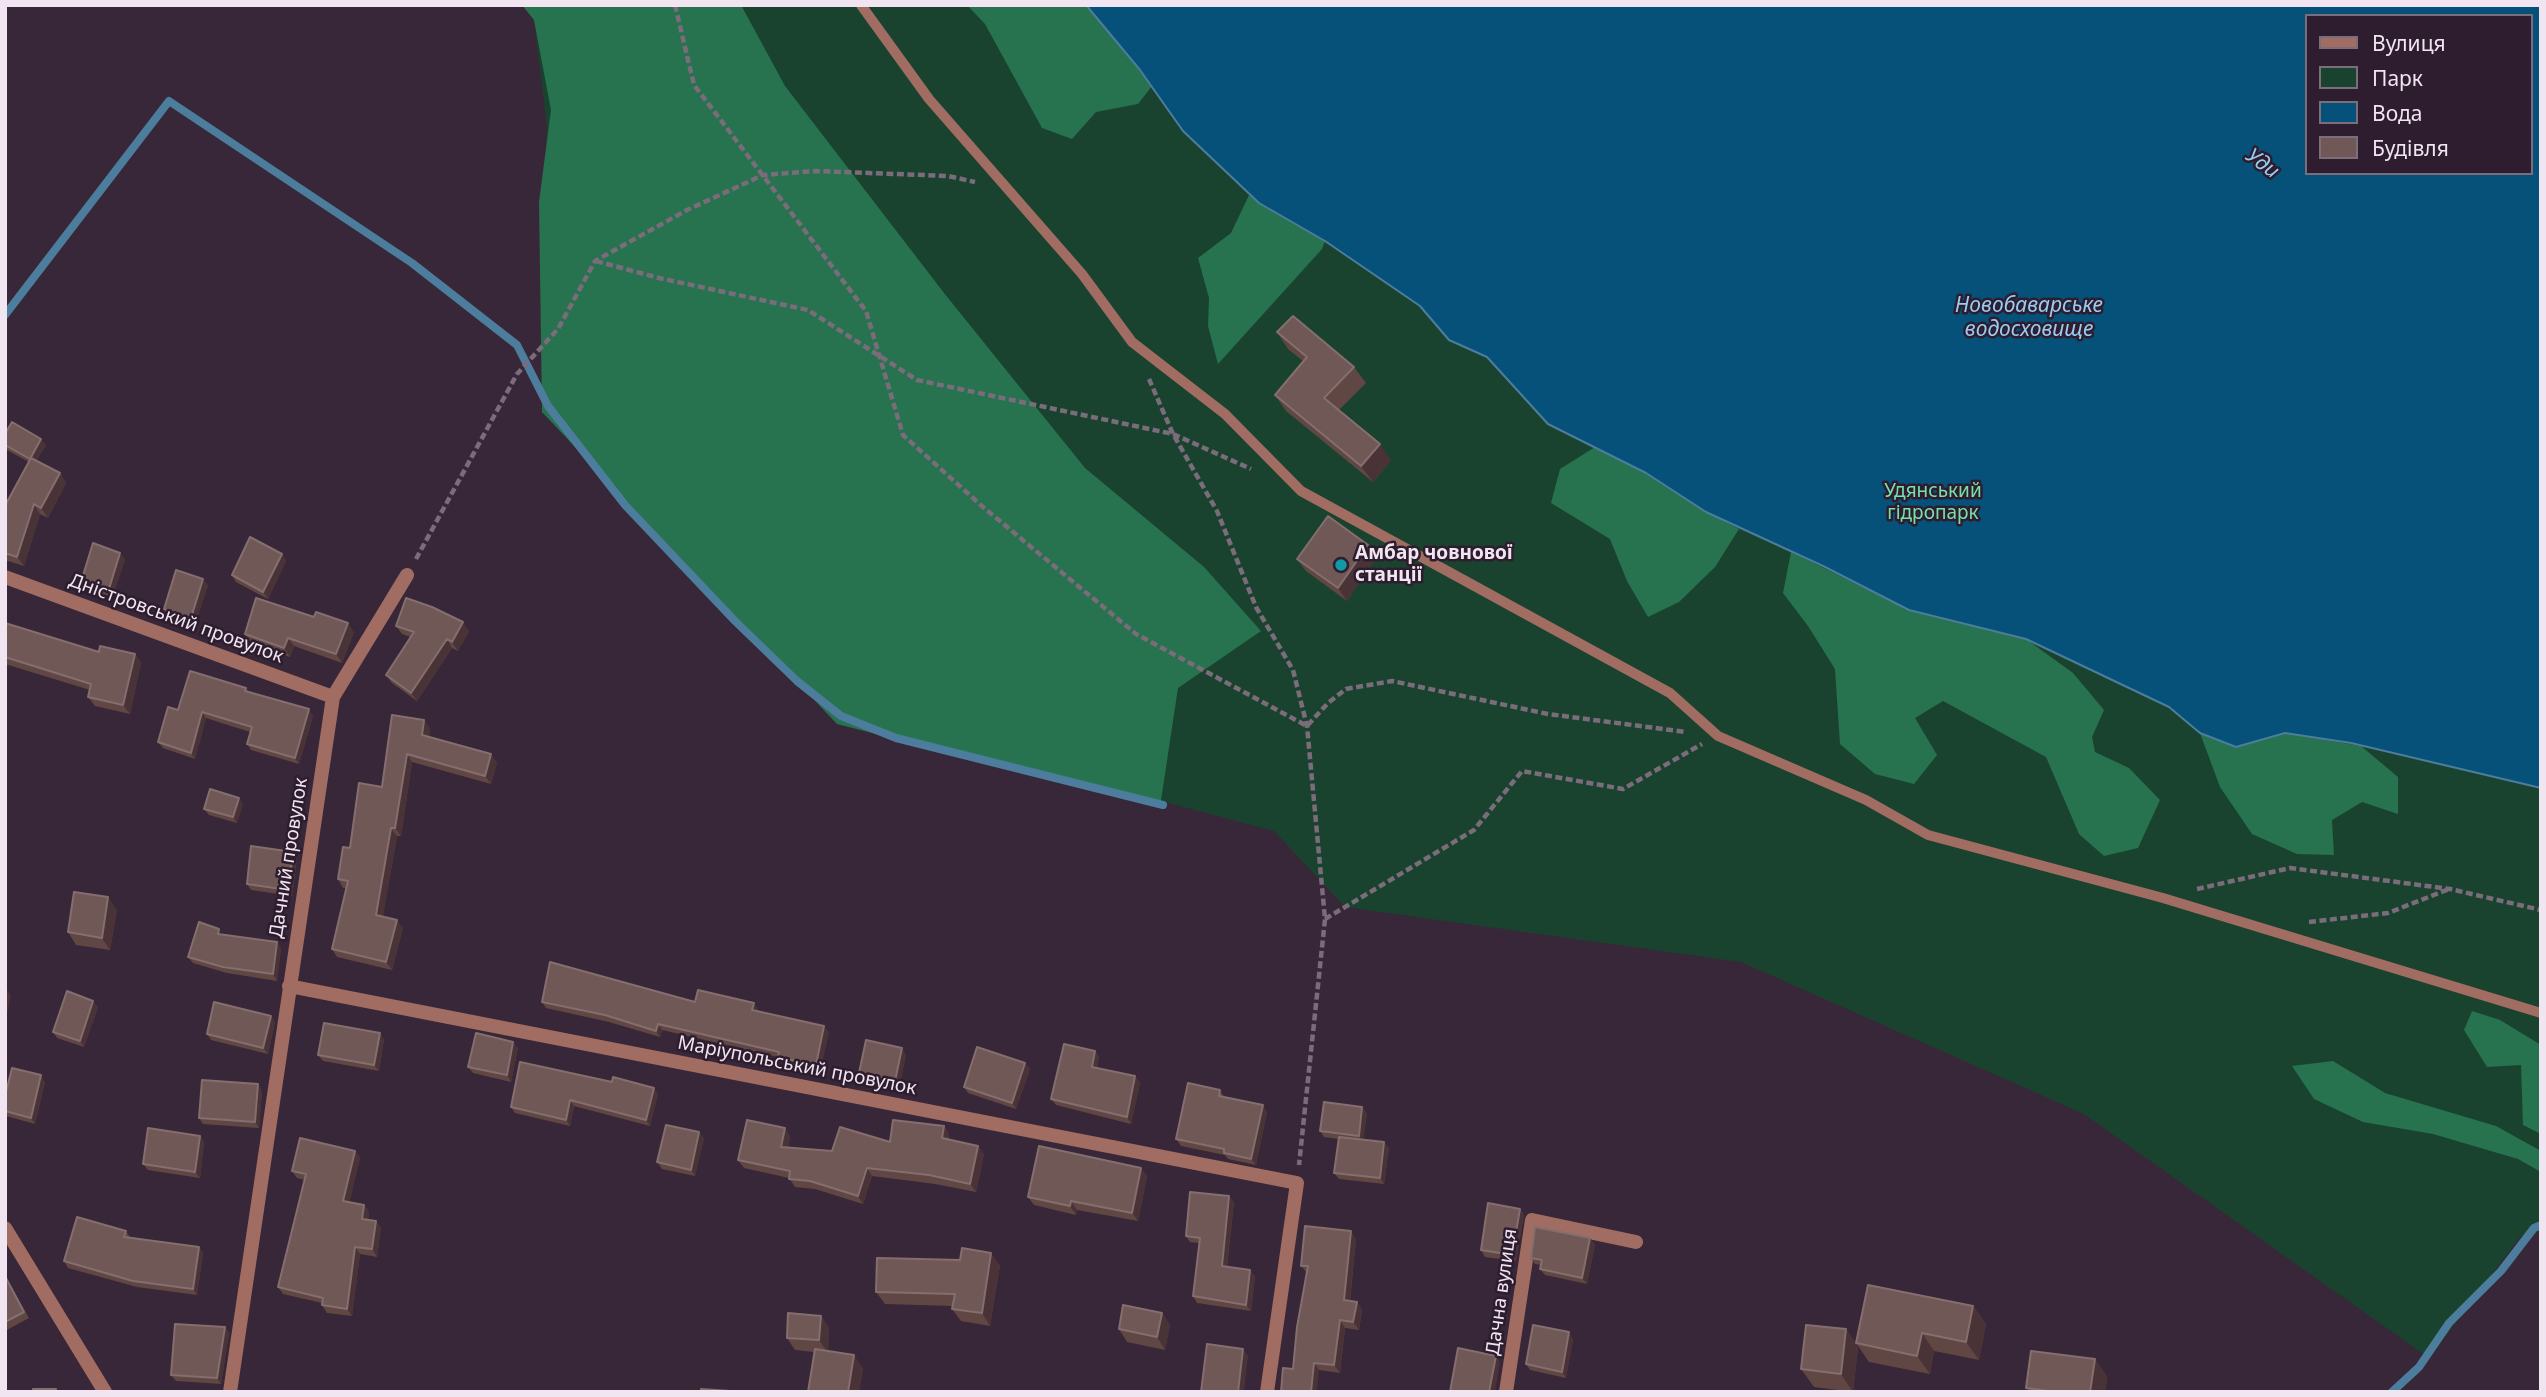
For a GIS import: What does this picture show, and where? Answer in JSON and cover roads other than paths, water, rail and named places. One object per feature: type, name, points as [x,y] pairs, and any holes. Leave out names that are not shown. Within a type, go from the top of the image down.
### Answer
[{"type":"street","name":"Дачний провулок","points":[[230,1392],[333,697],[407,575]]},
{"type":"street","name":"Дністровський провулок","points":[[5,577],[333,697]]},
{"type":"street","name":"Маріупольський провулок","points":[[289,986],[1297,1183],[1267,1392]]},
{"type":"street","name":"Дачна вулиця","points":[[1506,1392],[1532,1220],[1636,1242]]},
{"type":"street","points":[[5,1228],[105,1392]]},
{"type":"lane","points":[[861,5],[929,99],[1082,274],[1132,342],[1225,414],[1301,491],[1670,693],[1718,736],[1866,800],[1928,835],[2163,898],[2541,1013]]},
{"type":"water","name":"Новобаварське водосховище","points":[[1086,5],[2541,5],[2541,788],[2351,743],[2285,733],[2236,747],[2200,733],[2169,707],[2026,639],[1909,610],[1823,566],[1706,512],[1646,473],[1548,424],[1487,357],[1449,340],[1420,306],[1325,241],[1259,203],[1183,131],[1140,70]]},
{"type":"waterway","points":[[5,315],[169,101],[412,263],[517,345],[548,406],[625,505],[735,621],[797,681],[841,716],[896,738],[1163,805]]},
{"type":"waterway","points":[[2392,1392],[2419,1367],[2449,1323],[2501,1271],[2534,1228],[2541,1225]]},
{"type":"place","name":"Амбар човнової станції","points":[[1341,565]]},
{"type":"water label","name":"Уди","points":[[2262,164]]},
{"type":"park label","name":"Удянський гідропарк","points":[[1933,503]]}]
